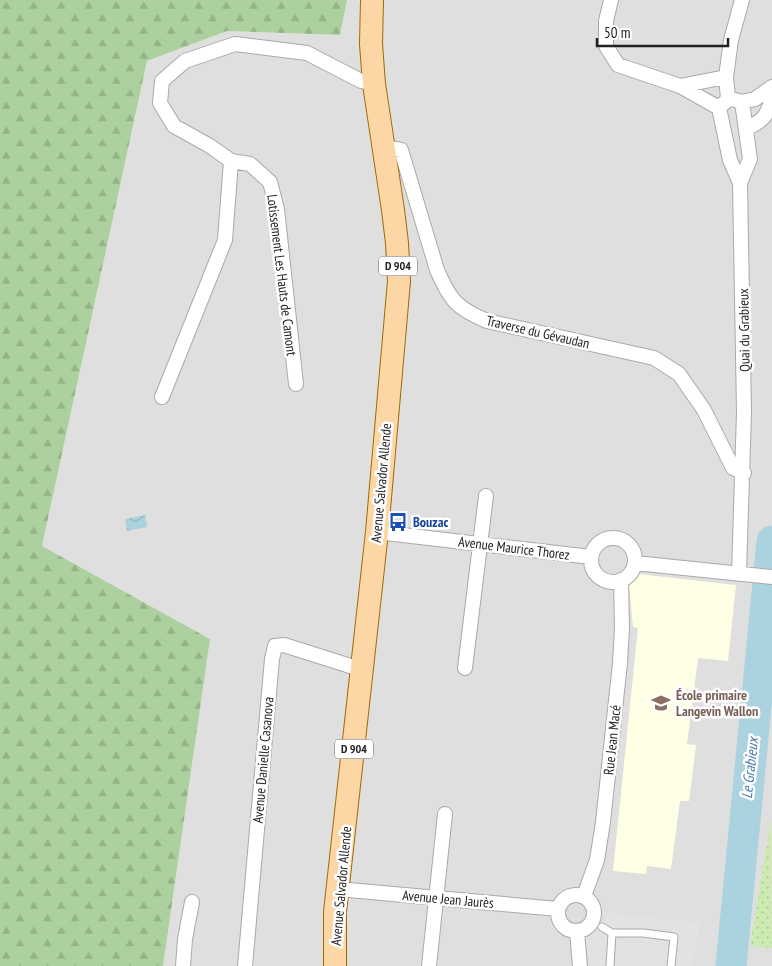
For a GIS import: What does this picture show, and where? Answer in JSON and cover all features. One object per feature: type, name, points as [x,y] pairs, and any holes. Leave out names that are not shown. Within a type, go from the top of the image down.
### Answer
[{"type":"main road","name":"Avenue Salvador Allende","points":[[335,966],[338,889],[377,532],[399,281],[397,243],[374,84],[371,44],[372,0]]},
{"type":"street","points":[[611,0],[606,21],[606,46],[618,65],[724,103],[755,99],[772,87]]},
{"type":"street","points":[[740,183],[730,160],[724,103],[731,40],[742,0]]},
{"type":"street","name":"Lotissement Les Hauts de Camont","points":[[296,384],[277,209],[270,182],[250,164],[231,161],[210,146],[174,126],[160,103],[162,81],[185,61],[235,44],[307,53],[362,81],[374,84]]},
{"type":"street","points":[[680,86],[726,77]]},
{"type":"street","points":[[747,128],[758,123],[768,114],[772,99]]},
{"type":"street","name":"Quai du Grabieux","points":[[742,102],[750,159],[740,183],[744,304],[745,574]]},
{"type":"street","name":"Traverse du Gévaudan","points":[[384,147],[401,150],[437,270],[445,289],[455,304],[470,314],[487,321],[654,358],[679,374],[704,410],[732,468],[744,474]]},
{"type":"street","points":[[162,397],[225,240],[231,161]]},
{"type":"street","points":[[466,668],[486,496]]},
{"type":"street","name":"Avenue Maurice Thorez","points":[[377,532],[591,557]]},
{"type":"street","points":[[616,538],[628,544],[635,556],[635,563],[630,574],[620,580],[606,580],[599,577],[594,571],[591,557],[597,544],[602,540],[616,538]]},
{"type":"street","points":[[635,563],[772,578]]},
{"type":"street","name":"Rue Jean Macé","points":[[584,896],[597,860],[604,812],[620,663],[622,628],[620,580]]},
{"type":"street","name":"Avenue Danielle Casanova","points":[[245,966],[272,659],[275,646],[284,645],[362,670]]},
{"type":"street","points":[[429,966],[445,814]]},
{"type":"street","name":"Avenue Jean Jaurès","points":[[338,889],[558,909]]},
{"type":"street","points":[[576,894],[584,896],[590,901],[594,915],[602,927],[577,932],[564,928],[557,916],[561,901],[568,896],[576,894]]},
{"type":"street","points":[[183,966],[185,939],[192,902]]},
{"type":"street","points":[[577,932],[580,966]]},
{"type":"lane","points":[[610,966],[602,927],[674,938],[671,966]]},
{"type":"shaded area","points":[[347,0],[772,0],[772,966],[163,966],[210,639],[42,546],[147,61],[227,31],[340,35]]},
{"type":"shaded area","name":"École primaire Langevin Wallon","points":[[638,574],[736,585],[728,661],[698,658],[687,744],[696,745],[689,801],[680,801],[671,869],[647,866],[646,874],[613,871],[638,628],[633,627],[629,586]]},
{"type":"shaded area","points":[[608,913],[700,923],[692,966],[588,966],[585,936],[597,933]]},
{"type":"green space","points":[[0,0],[347,0],[340,35],[227,31],[147,61],[42,546],[210,639],[163,966],[0,966]]},
{"type":"green space","points":[[771,819],[772,948],[750,946]]},
{"type":"water","points":[[145,515],[147,527],[127,531],[125,519]]},
{"type":"waterway","name":"Le Grabieux","points":[[731,966],[772,541]]},
{"type":"place","name":"Bouzac","points":[[398,522]]},
{"type":"place","name":"École primaire Langevin Wallon","points":[[661,703]]}]
